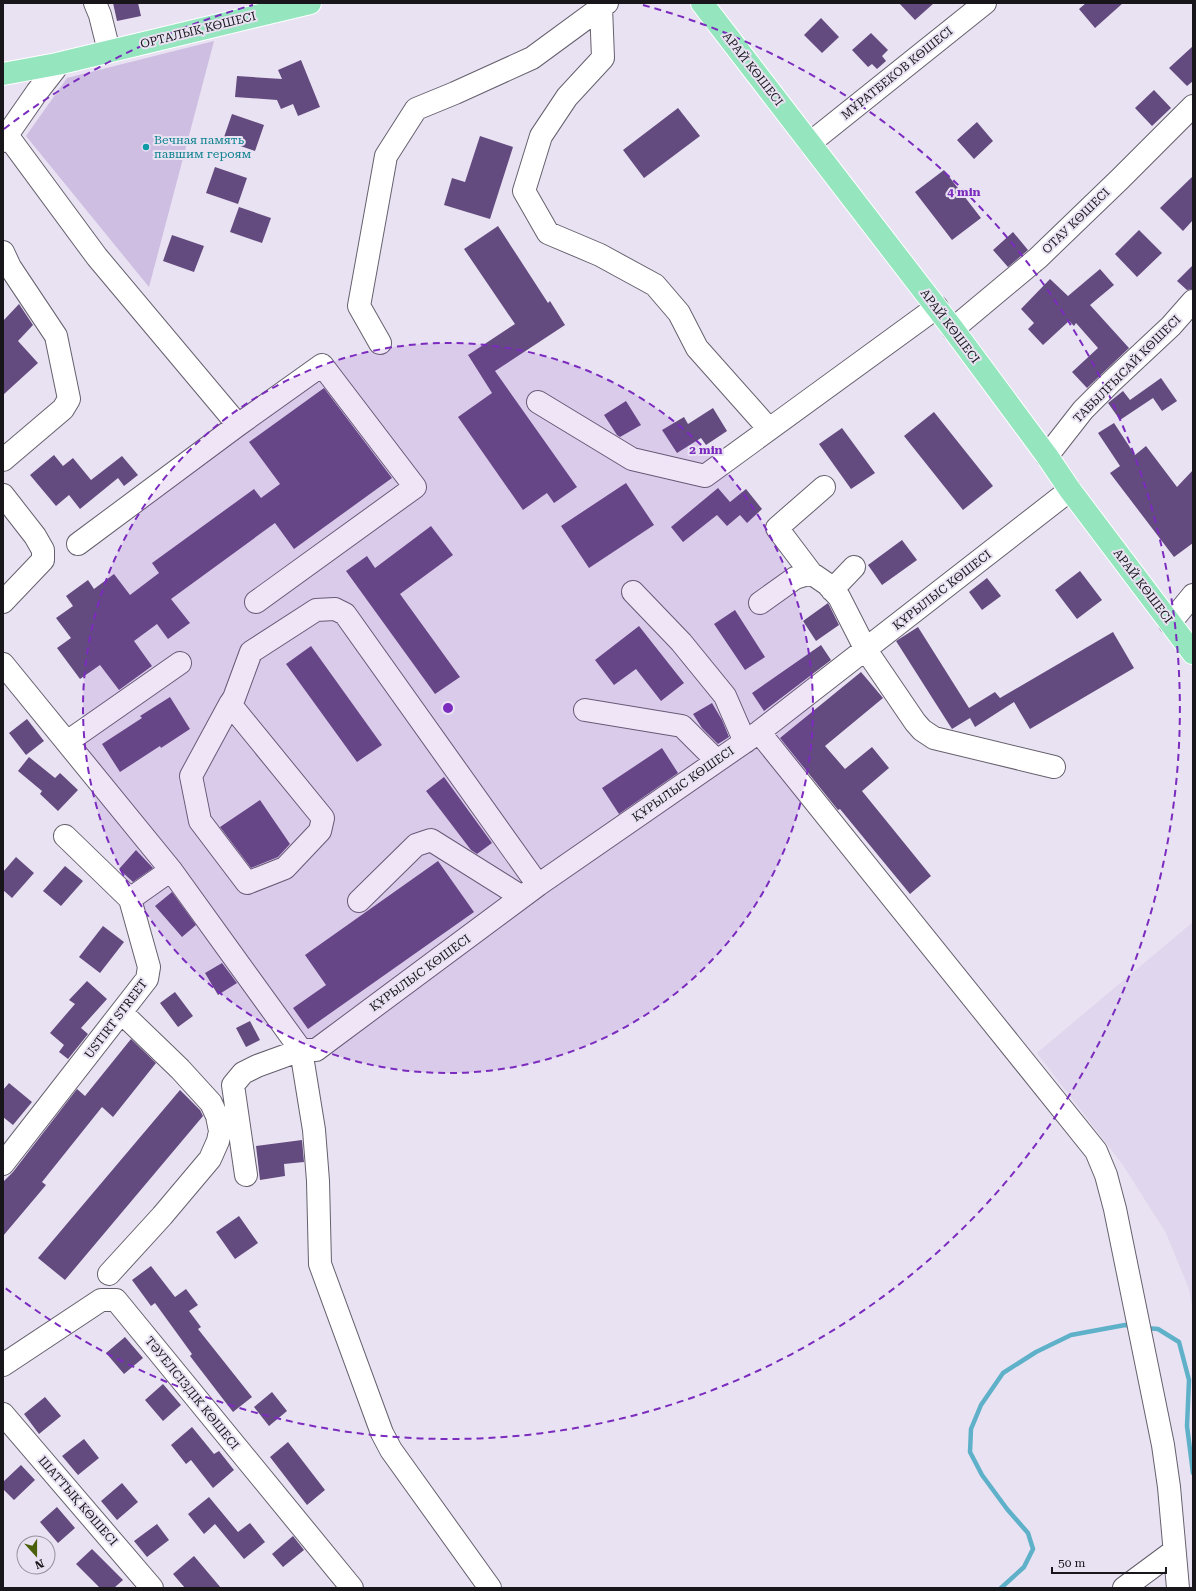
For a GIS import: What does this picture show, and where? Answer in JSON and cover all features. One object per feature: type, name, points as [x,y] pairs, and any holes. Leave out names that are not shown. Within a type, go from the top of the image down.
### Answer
[{"type":"main road","name":"ОРТАЛЫҚ КӨШЕСІ","points":[[86,57],[310,3]]},
{"type":"main road","name":"АРАЙ КӨШЕСІ","points":[[702,3],[953,329],[1047,456],[1070,490],[1193,653]]},
{"type":"main road","points":[[3,88],[86,57]]},
{"type":"main road","points":[[3,74],[86,57]]},
{"type":"street","points":[[95,3],[100,15],[109,51]]},
{"type":"street","name":"МҰРАТБЕКОВ КӨШЕСІ","points":[[810,143],[984,3]]},
{"type":"street","points":[[380,343],[359,306],[386,156],[416,108],[455,93],[532,58],[604,5]]},
{"type":"street","points":[[604,5],[603,58],[567,97],[541,136],[524,191],[548,233],[600,255],[655,285],[679,314],[697,348],[769,430]]},
{"type":"street","points":[[55,69],[5,138],[97,257],[238,425]]},
{"type":"street","name":"ОТАУ КӨШЕСІ","points":[[953,329],[1038,258],[1193,106]]},
{"type":"street","points":[[3,252],[10,267],[56,336],[70,399],[62,408],[3,460]]},
{"type":"street","name":"ТАБЫЛҒЫСАЙ КӨШЕСІ","points":[[1047,456],[1083,410],[1171,326],[1193,301]]},
{"type":"street","points":[[538,402],[632,459],[705,476],[936,307]]},
{"type":"street","points":[[78,544],[238,425],[322,365],[415,487],[256,602]]},
{"type":"street","points":[[824,487],[777,528],[811,573],[839,597],[866,650],[914,722],[922,730],[934,738],[1054,767]]},
{"type":"street","name":"ҚҰРЫЛЫС КӨШЕСІ","points":[[211,1103],[233,1085],[243,1073],[296,1043],[316,1050],[530,891],[752,737],[866,650],[1070,490]]},
{"type":"street","points":[[3,495],[43,550],[43,560],[3,602]]},
{"type":"street","points":[[832,590],[854,567]]},
{"type":"street","points":[[760,603],[795,578],[811,573]]},
{"type":"street","points":[[633,592],[681,642],[725,696],[752,737],[1096,1151],[1106,1175],[1115,1209],[1163,1445],[1169,1487],[1178,1588]]},
{"type":"street","points":[[1170,623],[1193,595]]},
{"type":"street","points":[[230,704],[324,818],[320,831],[285,868],[247,883],[200,821],[191,776],[230,704],[251,652],[316,610],[335,609],[345,614],[530,891]]},
{"type":"street","points":[[67,742],[180,663]]},
{"type":"street","points":[[3,664],[171,870],[296,1043],[314,1130],[318,1181],[320,1264],[382,1433],[396,1456],[490,1588]]},
{"type":"street","points":[[585,710],[682,726],[717,761]]},
{"type":"street","points":[[65,836],[130,899],[171,870]]},
{"type":"street","points":[[359,901],[416,845],[430,840],[530,891]]},
{"type":"street","name":"USTIRT STREET","points":[[3,1164],[147,979],[149,967],[130,899]]},
{"type":"street","points":[[109,1274],[162,1216],[210,1159],[218,1141],[220,1131],[217,1116],[211,1103],[180,1068],[122,1013]]},
{"type":"street","points":[[233,1085],[246,1175]]},
{"type":"street","name":"ТӘУЕЛСІЗДІК КӨШЕСІ","points":[[3,1365],[101,1300],[116,1300],[352,1588]]},
{"type":"street","name":"ШАТТЫҚ КӨШЕСІ","points":[[3,1414],[152,1588]]},
{"type":"street","points":[[1124,1588],[1174,1550]]},
{"type":"shaded area","points":[[214,41],[149,287],[26,136],[67,78]]},
{"type":"shaded area","points":[[1193,922],[1193,1311],[1189,1289],[1166,1233],[1123,1165],[1037,1053]]},
{"type":"building","points":[[113,3],[138,3],[141,16],[117,21]]},
{"type":"building","points":[[899,3],[934,3],[915,20]]},
{"type":"building","points":[[1086,3],[1123,3],[1095,28],[1079,9]]},
{"type":"building","points":[[821,18],[839,37],[822,53],[804,35]]},
{"type":"building","points":[[871,33],[888,50],[882,56],[886,61],[877,69],[872,64],[868,67],[852,50]]},
{"type":"building","points":[[1193,46],[1193,81],[1187,86],[1169,68]]},
{"type":"building","points":[[301,60],[320,107],[298,116],[293,104],[281,109],[277,100],[235,97],[237,76],[282,79],[278,70]]},
{"type":"building","points":[[1154,90],[1171,108],[1152,126],[1135,108]]},
{"type":"building","points":[[678,108],[700,136],[644,178],[623,150]]},
{"type":"building","points":[[232,114],[264,125],[255,151],[223,140]]},
{"type":"building","points":[[977,122],[993,141],[974,159],[957,140]]},
{"type":"building","points":[[480,136],[513,147],[490,219],[444,205],[452,178],[465,182]]},
{"type":"building","points":[[215,167],[247,178],[238,204],[206,193]]},
{"type":"building","points":[[944,170],[981,218],[952,240],[915,192]]},
{"type":"building","points":[[1193,176],[1193,220],[1183,231],[1160,208]]},
{"type":"building","points":[[239,207],[271,218],[262,243],[230,232]]},
{"type":"building","points":[[498,226],[548,303],[550,301],[565,325],[495,371],[577,487],[554,503],[547,493],[523,510],[458,417],[492,393],[468,355],[515,324],[464,249]]},
{"type":"building","points":[[1139,230],[1162,253],[1137,277],[1115,254]]},
{"type":"building","points":[[1013,232],[1028,250],[1008,267],[993,250]]},
{"type":"building","points":[[172,235],[204,246],[194,272],[163,261]]},
{"type":"building","points":[[1193,265],[1193,289],[1187,290],[1177,281]]},
{"type":"building","points":[[1100,269],[1114,285],[1090,305],[1129,348],[1087,388],[1072,372],[1098,348],[1076,323],[1074,326],[1069,321],[1043,345],[1028,329],[1034,323],[1021,309],[1050,279],[1068,296]]},
{"type":"building","points":[[19,304],[33,325],[18,341],[38,363],[3,395],[3,321]]},
{"type":"building","points":[[1161,378],[1177,401],[1162,411],[1153,398],[1120,420],[1108,403],[1123,391],[1130,400]]},
{"type":"building","points":[[324,388],[392,478],[294,549],[275,523],[171,599],[190,623],[168,639],[157,624],[134,641],[152,666],[119,690],[100,665],[80,679],[57,648],[71,638],[56,618],[73,606],[66,596],[88,580],[94,589],[114,574],[130,595],[159,573],[152,563],[254,489],[261,498],[280,484],[249,442]]},
{"type":"building","points":[[626,401],[641,425],[620,437],[617,435],[604,415]]},
{"type":"building","points":[[713,408],[727,431],[706,445],[701,438],[677,453],[662,430],[684,417],[688,424]]},
{"type":"building","points":[[934,412],[993,486],[963,510],[904,436]]},
{"type":"building","points":[[1114,423],[1135,455],[1146,446],[1177,487],[1193,470],[1193,543],[1174,557],[1110,473],[1120,466],[1098,433]]},
{"type":"building","points":[[842,428],[875,473],[851,489],[819,444]]},
{"type":"building","points":[[54,455],[63,466],[73,458],[91,480],[122,456],[138,475],[124,486],[118,478],[80,509],[69,495],[56,506],[30,475]]},
{"type":"building","points":[[626,483],[654,525],[589,568],[561,526]]},
{"type":"building","points":[[718,488],[730,502],[746,489],[762,509],[747,523],[740,515],[727,526],[717,515],[683,542],[671,527]]},
{"type":"building","points":[[431,526],[453,555],[400,594],[460,677],[435,694],[346,571],[367,556],[375,568]]},
{"type":"building","points":[[902,540],[917,560],[882,585],[868,565]]},
{"type":"building","points":[[1080,571],[1102,600],[1077,619],[1055,590]]},
{"type":"building","points":[[987,578],[1001,596],[982,610],[969,592]]},
{"type":"building","points":[[828,603],[839,625],[816,641],[803,621]]},
{"type":"building","points":[[735,610],[765,657],[745,670],[714,624]]},
{"type":"building","points":[[639,626],[684,683],[661,701],[636,669],[614,685],[595,660]]},
{"type":"building","points":[[918,627],[969,708],[995,692],[1000,698],[1113,632],[1134,668],[1030,729],[1014,702],[975,727],[970,718],[952,729],[896,641]]},
{"type":"building","points":[[821,645],[831,660],[764,711],[752,693]]},
{"type":"building","points":[[311,646],[382,745],[357,762],[286,664]]},
{"type":"building","points":[[861,672],[883,698],[825,746],[845,769],[872,747],[889,768],[862,791],[931,876],[910,894],[840,809],[838,810],[780,738]]},
{"type":"building","points":[[170,697],[190,729],[161,748],[160,746],[120,772],[102,744],[142,718],[140,716]]},
{"type":"building","points":[[712,703],[722,720],[729,737],[718,744],[702,728],[693,714]]},
{"type":"building","points":[[27,719],[44,741],[26,755],[9,733]]},
{"type":"building","points":[[662,748],[678,773],[619,814],[602,788]]},
{"type":"building","points":[[29,757],[55,778],[60,773],[78,790],[58,811],[40,794],[42,791],[18,771]]},
{"type":"building","points":[[444,777],[492,843],[477,854],[471,850],[426,791]]},
{"type":"building","points":[[260,800],[290,844],[278,857],[251,868],[220,827]]},
{"type":"building","points":[[136,850],[153,868],[133,882],[119,869]]},
{"type":"building","points":[[16,857],[34,873],[12,898],[3,890],[3,872]]},
{"type":"building","points":[[438,861],[474,912],[308,1029],[293,1008],[326,985],[305,955]]},
{"type":"building","points":[[65,866],[83,881],[61,906],[43,891]]},
{"type":"building","points":[[172,892],[196,925],[182,937],[155,906]]},
{"type":"building","points":[[103,926],[124,942],[100,973],[79,957]]},
{"type":"building","points":[[222,963],[237,983],[218,995],[205,973]]},
{"type":"building","points":[[87,981],[107,999],[81,1028],[88,1034],[68,1059],[59,1052],[64,1045],[50,1033],[75,1004],[69,1000]]},
{"type":"building","points":[[175,992],[193,1016],[178,1027],[160,1003]]},
{"type":"building","points":[[250,1021],[260,1040],[246,1047],[236,1028]]},
{"type":"building","points":[[131,1039],[156,1063],[113,1117],[102,1107],[42,1182],[46,1185],[3,1236],[3,1182],[13,1172],[77,1089],[85,1096]]},
{"type":"building","points":[[9,1083],[32,1102],[13,1125],[3,1117],[3,1090]]},
{"type":"building","points":[[180,1090],[200,1110],[203,1116],[65,1280],[38,1258]]},
{"type":"building","points":[[302,1140],[304,1162],[284,1164],[285,1176],[260,1180],[256,1146]]},
{"type":"building","points":[[239,1216],[258,1243],[235,1259],[216,1232]]},
{"type":"building","points":[[151,1266],[175,1297],[186,1289],[198,1305],[189,1311],[201,1327],[198,1329],[252,1397],[233,1412],[190,1356],[192,1354],[155,1303],[151,1306],[132,1280]]},
{"type":"building","points":[[125,1337],[143,1358],[124,1374],[106,1353]]},
{"type":"building","points":[[163,1384],[181,1405],[163,1421],[145,1400]]},
{"type":"building","points":[[272,1392],[287,1411],[269,1426],[254,1407]]},
{"type":"building","points":[[45,1397],[61,1416],[39,1434],[24,1414]]},
{"type":"building","points":[[192,1427],[214,1454],[219,1451],[234,1470],[213,1488],[191,1460],[186,1464],[171,1445]]},
{"type":"building","points":[[84,1439],[99,1458],[78,1475],[62,1456]]},
{"type":"building","points":[[288,1442],[325,1490],[307,1505],[270,1457]]},
{"type":"building","points":[[21,1465],[35,1480],[14,1500],[3,1489],[3,1482]]},
{"type":"building","points":[[122,1483],[138,1502],[117,1520],[101,1501]]},
{"type":"building","points":[[209,1497],[238,1532],[250,1523],[265,1542],[244,1559],[215,1524],[204,1534],[188,1514]]},
{"type":"building","points":[[57,1507],[75,1528],[58,1543],[56,1541],[56,1535],[51,1535],[40,1522]]},
{"type":"building","points":[[157,1524],[169,1540],[147,1557],[134,1541]]},
{"type":"building","points":[[293,1536],[304,1550],[283,1567],[272,1554]]},
{"type":"building","points":[[92,1549],[123,1580],[114,1588],[100,1588],[76,1564]]},
{"type":"building","points":[[194,1556],[221,1588],[185,1588],[173,1574]]},
{"type":"waterway","points":[[1001,1588],[1024,1567],[1033,1549],[1028,1533],[1007,1509],[982,1475],[970,1452],[971,1429],[981,1405],[1003,1373],[1036,1352],[1071,1335],[1125,1325],[1133,1326]]},
{"type":"waterway","points":[[1146,1328],[1158,1329],[1179,1342],[1189,1380],[1187,1426],[1193,1473]]},
{"type":"place","name":"Вечная память павшим героям","points":[[146,147]]}]
